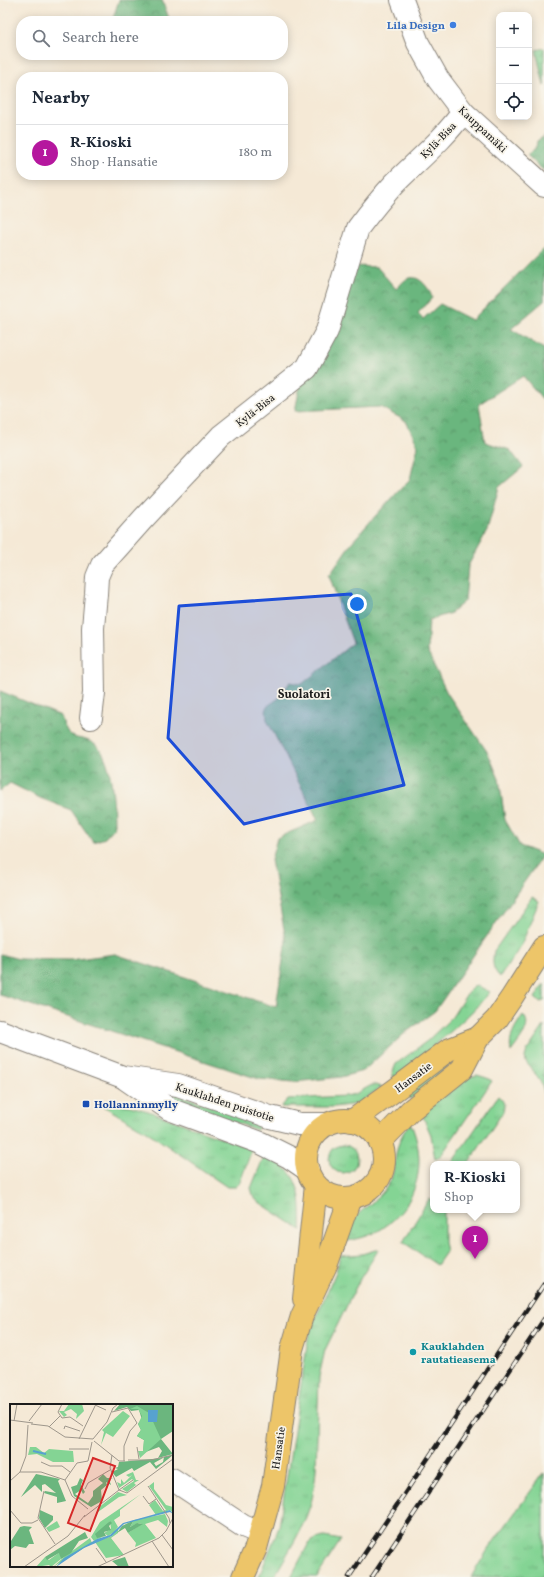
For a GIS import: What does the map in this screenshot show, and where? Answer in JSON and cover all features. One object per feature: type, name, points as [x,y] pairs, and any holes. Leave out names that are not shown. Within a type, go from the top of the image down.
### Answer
[{"type":"main road","name":"Hansatie","points":[[380,1142],[411,1110],[462,1069],[478,1038],[497,1019],[544,947]]},
{"type":"main road","name":"Hansatie","points":[[352,1121],[448,1050],[478,1038]]},
{"type":"main road","points":[[337,1121],[352,1121],[370,1129],[380,1142],[384,1158],[379,1178],[370,1188],[361,1194],[350,1198],[343,1198],[327,1193],[312,1178],[306,1153],[308,1145],[319,1130],[328,1124],[337,1121]]},
{"type":"main road","name":"Hansatie","points":[[302,1316],[312,1178]]},
{"type":"main road","name":"Hansatie","points":[[243,1577],[256,1548],[273,1486],[292,1349],[302,1316],[327,1264],[350,1198]]},
{"type":"street","name":"Kauppamäki","points":[[402,0],[418,43],[438,79],[463,112],[544,186]]},
{"type":"street","name":"Kylä-Bisa","points":[[91,718],[94,693],[93,628],[96,582],[102,565],[143,518],[221,436],[307,368],[327,331],[358,228],[390,189],[452,127],[463,112]]},
{"type":"street","name":"Kauklahden puistotie","points":[[0,1031],[123,1077],[178,1085],[270,1117],[299,1124],[328,1124]]},
{"type":"street","name":"Kauklahden puistotie","points":[[123,1077],[169,1109],[261,1143],[288,1157],[312,1178]]},
{"type":"street","points":[[173,1480],[243,1526],[260,1533]]},
{"type":"highlighted area","points":[[351,594],[404,785],[244,824],[168,738],[179,606]]},
{"type":"green space","points":[[119,0],[162,0],[168,16],[114,16]]},
{"type":"green space","points":[[544,48],[544,86],[536,50]]},
{"type":"green space","points":[[544,136],[544,171],[527,155],[536,148],[537,141]]},
{"type":"green space","points":[[544,248],[544,301],[511,329],[544,349],[544,401],[523,376],[479,404],[485,442],[510,450],[523,467],[499,487],[487,531],[468,566],[465,601],[451,613],[429,620],[427,651],[447,693],[488,753],[499,779],[505,820],[520,846],[543,855],[435,1011],[405,1033],[363,1071],[341,1077],[294,1082],[259,1079],[0,995],[0,954],[19,959],[70,960],[115,954],[276,1007],[286,940],[271,860],[277,838],[318,820],[267,720],[266,707],[279,698],[290,682],[302,684],[353,643],[329,575],[352,542],[410,479],[418,446],[406,421],[380,407],[295,411],[300,386],[355,266],[377,267],[396,289],[409,278],[421,281],[427,287],[432,298],[418,313],[423,319],[440,304],[472,320]]},
{"type":"green space","points":[[0,691],[61,716],[68,733],[76,738],[92,742],[103,754],[107,763],[112,785],[114,819],[114,828],[105,838],[93,842],[71,810],[40,798],[10,783],[0,791]]},
{"type":"green space","points":[[532,897],[539,901],[521,946],[500,977],[495,971],[493,965],[494,951]]},
{"type":"green space","points":[[544,984],[544,1001],[540,1002],[535,998]]},
{"type":"green space","points":[[478,986],[490,992],[456,1027],[394,1078],[392,1074],[396,1064],[427,1041],[445,1024],[452,1017],[468,992],[473,987]]},
{"type":"green space","points":[[523,1015],[526,1019],[526,1029],[521,1039],[511,1052],[511,1037]]},
{"type":"green space","points":[[544,1026],[544,1093],[540,1080],[526,1062],[525,1057],[527,1051]]},
{"type":"green space","points":[[454,1057],[456,1060],[411,1099],[405,1092]]},
{"type":"green space","points":[[477,1075],[492,1081],[442,1154],[435,1159],[431,1135],[421,1112],[464,1078]]},
{"type":"green space","points":[[372,1085],[382,1087],[357,1104],[334,1107],[281,1107],[288,1099],[346,1096],[355,1094]]},
{"type":"green space","points":[[173,1093],[260,1122],[257,1130],[173,1100]]},
{"type":"green space","points":[[498,1096],[504,1103],[503,1112],[470,1161],[453,1161]]},
{"type":"green space","points":[[109,1100],[148,1111],[252,1149],[240,1182],[236,1187],[227,1187],[146,1131],[105,1107]]},
{"type":"green space","points":[[410,1122],[415,1136],[419,1166],[417,1180],[405,1207],[395,1218],[379,1231],[343,1242],[348,1228],[357,1215],[386,1189],[392,1175],[399,1143]]},
{"type":"green space","points":[[343,1145],[353,1149],[357,1159],[353,1169],[343,1173],[333,1169],[329,1159],[333,1149]]},
{"type":"green space","points":[[265,1154],[281,1164],[294,1179],[300,1195],[301,1230],[256,1200],[253,1195],[251,1188]]},
{"type":"green space","points":[[430,1200],[430,1213],[444,1213],[444,1242],[446,1252],[437,1265],[403,1242]]},
{"type":"green space","points":[[379,1249],[360,1279],[325,1350],[319,1377],[315,1483],[307,1515],[294,1542],[274,1577],[259,1577],[279,1527],[309,1333],[336,1272],[340,1256],[362,1254]]},
{"type":"green space","points":[[544,1473],[544,1577],[471,1577],[489,1548]]},
{"type":"green space","points":[[324,1537],[341,1540],[317,1577],[291,1577],[309,1543]]},
{"type":"railway","points":[[349,1577],[544,1284]]},
{"type":"railway","points":[[372,1577],[544,1319]]},
{"type":"place","name":"Lila Design","points":[[453,25]]},
{"type":"place","name":"Hollanninmylly","points":[[86,1104]]},
{"type":"place","name":"R-Kioski","points":[[475,1259]]},
{"type":"place","name":"Kauklahden rautatieasema","points":[[413,1352]]},
{"type":"district","name":"Suolatori","points":[[304,694]]}]
